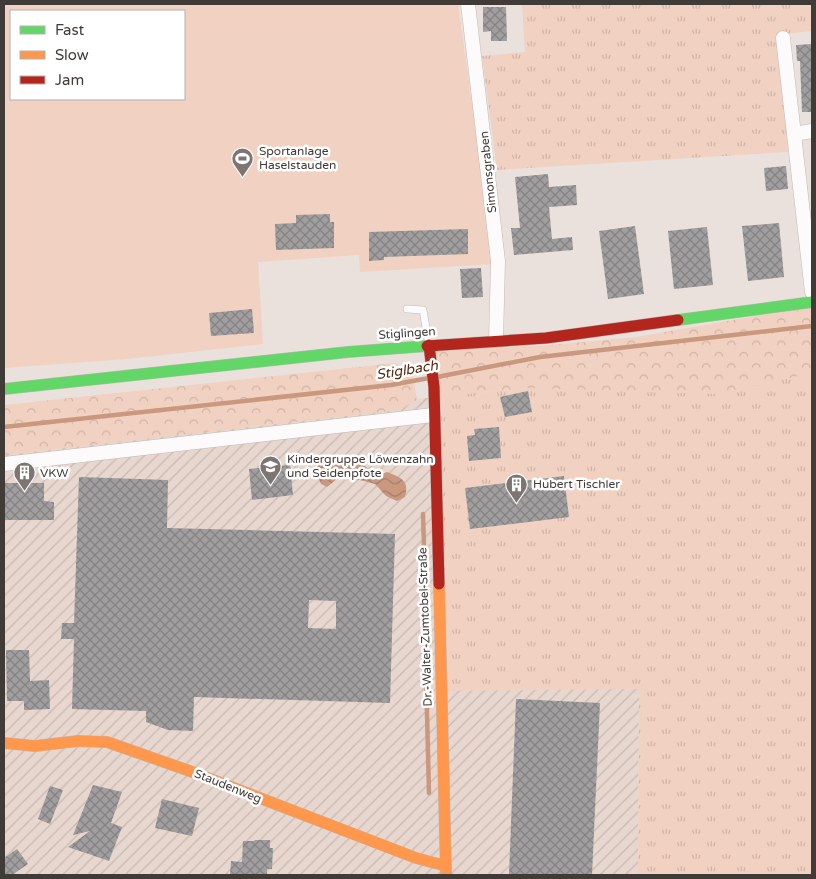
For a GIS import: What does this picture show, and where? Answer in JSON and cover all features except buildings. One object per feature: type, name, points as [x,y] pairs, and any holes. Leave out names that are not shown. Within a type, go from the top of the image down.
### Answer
[{"type":"street","name":"Simonsgraben","points":[[468,4],[498,261],[496,340]]},
{"type":"street","points":[[783,38],[812,292]]},
{"type":"street","points":[[794,134],[812,131]]},
{"type":"street","name":"Stiglingen","points":[[4,389],[348,352],[496,340],[546,338],[812,302]]},
{"type":"street","name":"Dr.-Walter-Zumtobel-Straße","points":[[430,345],[434,387],[433,415],[446,870]]},
{"type":"street","points":[[4,464],[433,415]]},
{"type":"street","name":"Staudenweg","points":[[4,743],[35,746],[78,741],[107,742],[188,770],[446,870]]},
{"type":"lane","points":[[407,309],[423,310],[430,345]]},
{"type":"shaded area","points":[[434,397],[639,689],[638,875],[4,875],[4,449]]},
{"type":"green space","name":"Sportanlage Haselstauden","points":[[4,4],[458,4],[494,264],[360,272],[359,255],[258,262],[263,344],[127,359],[4,368]]},
{"type":"green space","points":[[522,4],[812,4],[812,31],[777,35],[788,152],[497,170],[482,56],[525,52]]},
{"type":"green space","points":[[812,306],[812,373],[718,394],[529,388],[434,397],[431,348],[538,346],[636,337]]},
{"type":"green space","points":[[395,363],[412,372],[417,400],[399,410],[4,455],[4,405]]},
{"type":"green space","points":[[812,373],[812,875],[638,875],[639,689],[443,691],[434,397],[529,388],[642,390]]},
{"type":"water","points":[[325,459],[353,462],[378,474],[387,472],[396,476],[405,483],[405,497],[397,501],[386,496],[375,484],[345,476],[337,479],[327,487],[321,484],[315,470]]},
{"type":"waterway","name":"Stiglbach","points":[[437,377],[540,357],[812,326]]},
{"type":"waterway","name":"Stiglbach","points":[[4,427],[391,385],[429,378]]},
{"type":"waterway","points":[[423,514],[426,611]]},
{"type":"waterway","points":[[425,634],[429,793]]},
{"type":"traffic: fast","points":[[678,320],[812,302]]},
{"type":"traffic: fast","points":[[4,389],[348,352],[427,346]]},
{"type":"traffic: slow","points":[[439,584],[446,875]]},
{"type":"traffic: slow","points":[[4,743],[35,746],[78,741],[107,742],[187,770],[416,858],[446,866]]},
{"type":"traffic: jam","points":[[427,346],[546,338],[678,320]]},
{"type":"traffic: jam","points":[[429,345],[434,387],[439,584]]},
{"type":"place","name":"Sportanlage Haselstauden","points":[[243,177]]},
{"type":"place","name":"Kindergruppe Löwenzahn und Seidenpfote","points":[[271,485]]},
{"type":"place","name":"VKW","points":[[24,492]]},
{"type":"place","name":"Hubert Tischler","points":[[517,503]]}]
